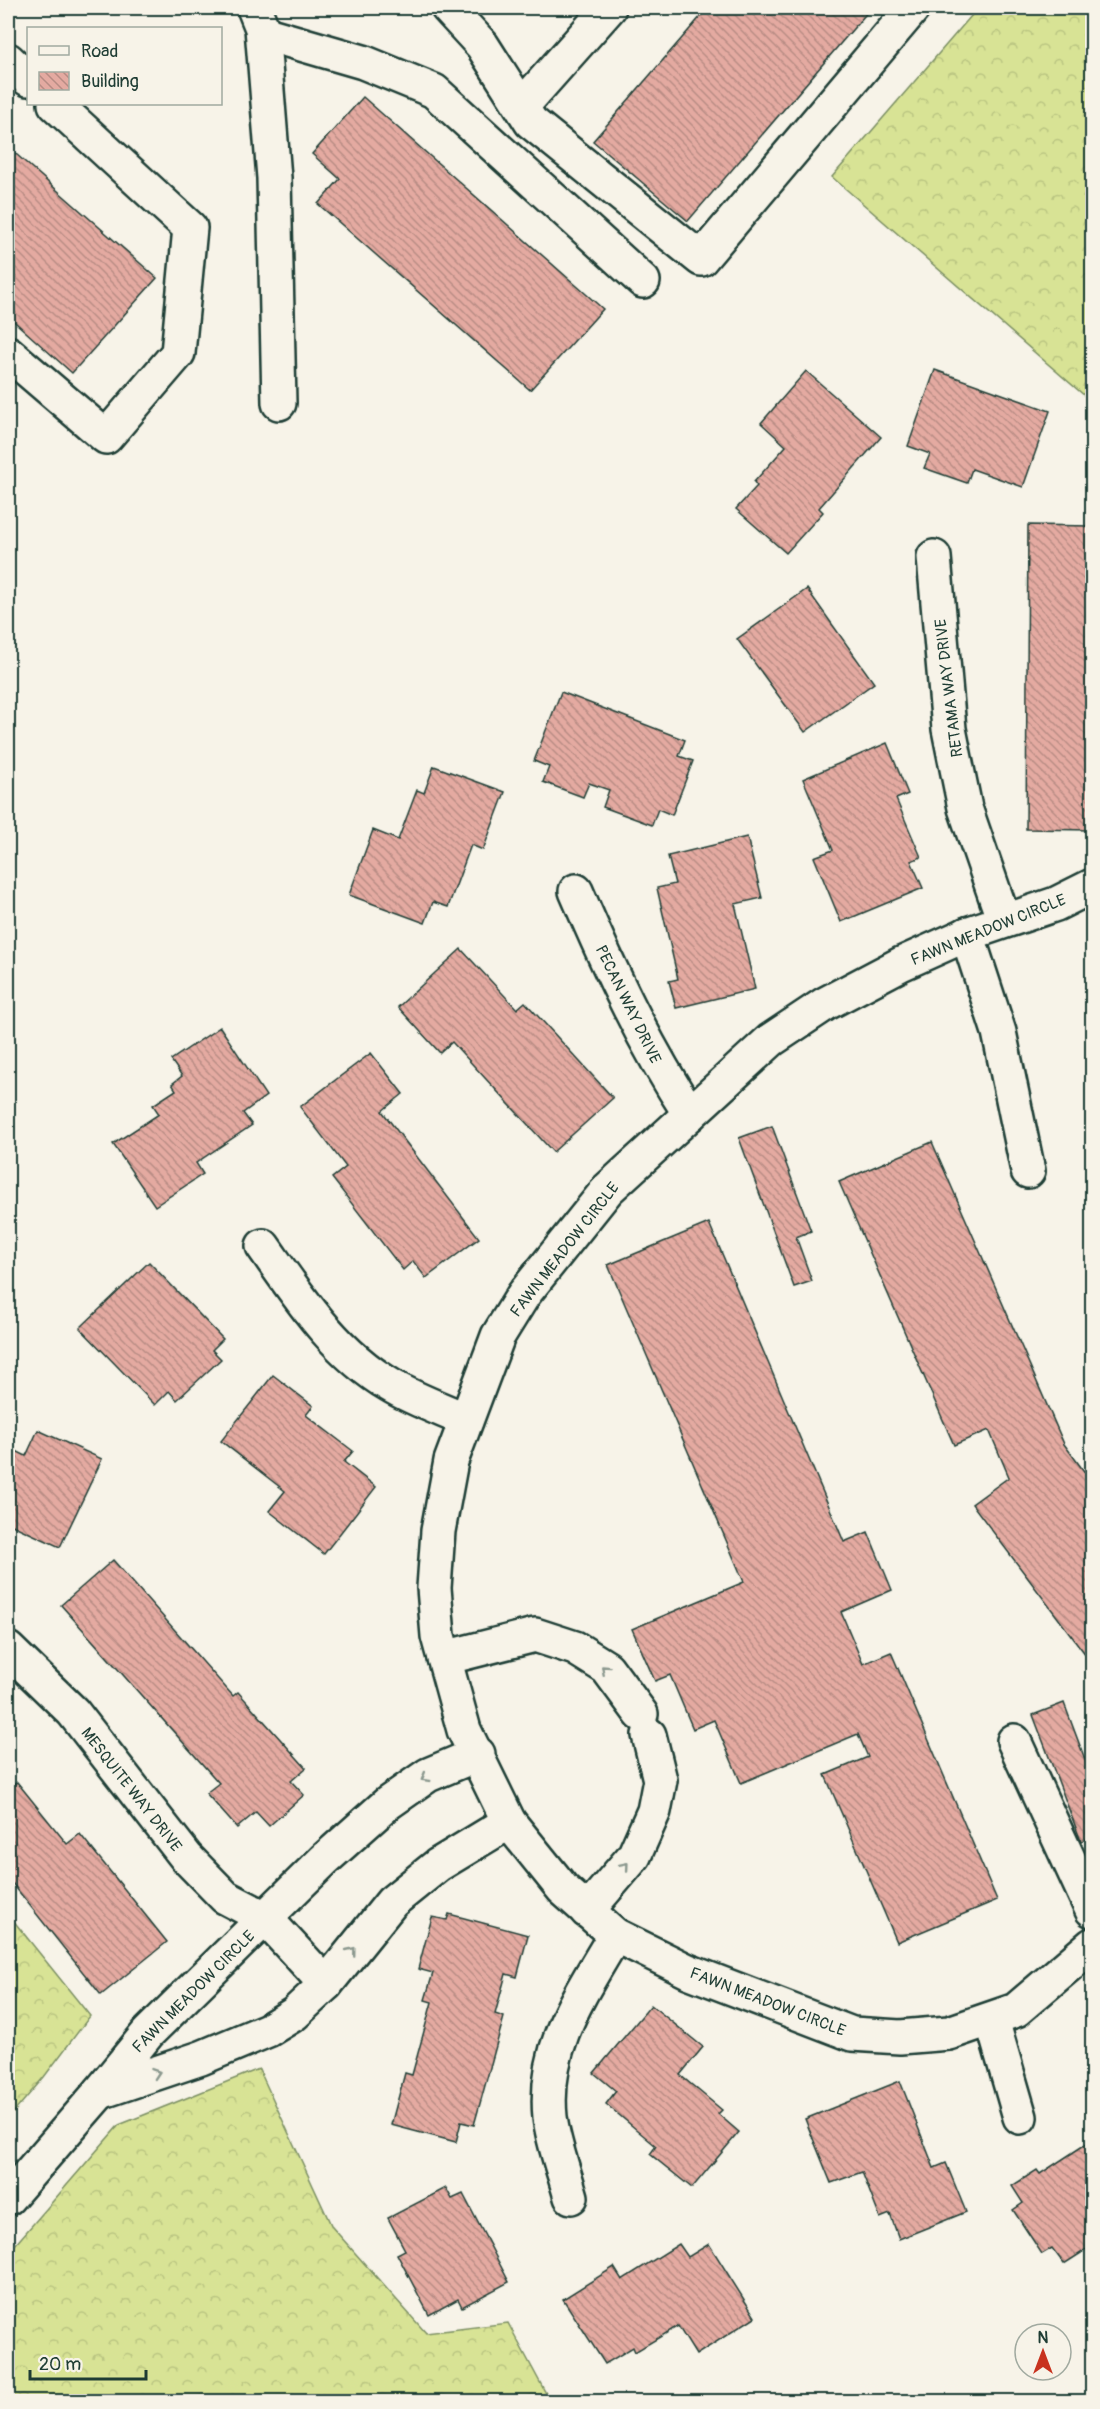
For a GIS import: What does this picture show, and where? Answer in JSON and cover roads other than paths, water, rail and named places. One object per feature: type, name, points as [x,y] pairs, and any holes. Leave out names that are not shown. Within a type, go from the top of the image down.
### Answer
[{"type":"street","points":[[448,8],[482,45],[531,122],[701,259],[913,8]]},
{"type":"street","points":[[522,106],[609,8]]},
{"type":"street","points":[[279,403],[274,178],[258,20],[434,91],[643,281]]},
{"type":"street","points":[[8,60],[27,78]]},
{"type":"street","points":[[8,353],[106,437],[178,353],[190,228],[56,105]]},
{"type":"street","name":"RETAMA WAY DRIVE","points":[[934,556],[949,729],[965,808],[1004,921]]},
{"type":"street","name":"FAWN MEADOW CIRCLE","points":[[1092,886],[1056,904],[967,934],[901,964],[825,1004],[771,1040],[608,1189],[525,1294],[498,1336],[451,1461],[438,1531],[434,1588],[438,1636],[464,1730],[478,1754],[509,1822],[563,1890],[615,1935],[688,1971],[852,2034],[900,2037],[949,2032],[992,2020],[1016,2010],[1092,1946]]},
{"type":"street","name":"PECAN WAY DRIVE","points":[[576,891],[605,958],[660,1069],[690,1114]]},
{"type":"street","points":[[967,934],[999,1032],[1028,1171]]},
{"type":"street","points":[[262,1246],[319,1324],[358,1363],[390,1386],[466,1420]]},
{"type":"street","points":[[444,1658],[535,1635],[575,1648],[607,1668],[645,1725],[660,1780],[654,1811],[634,1856],[587,1911]]},
{"type":"street","name":"MESQUITE WAY DRIVE","points":[[8,1649],[73,1712],[186,1857],[225,1897],[265,1918]]},
{"type":"street","points":[[1014,1741],[1092,1910]]},
{"type":"street","name":"FAWN MEADOW CIRCLE","points":[[8,2198],[148,2033],[265,1918],[388,1803],[428,1775],[478,1754]]},
{"type":"street","name":"FAWN MEADOW CIRCLE","points":[[100,2092],[201,2058],[268,2030],[294,2014],[326,1984],[392,1902],[438,1865],[509,1822]]},
{"type":"street","name":"FAWN MEADOW CIRCLE","points":[[265,1918],[326,1984]]},
{"type":"street","points":[[571,2197],[550,2118],[549,2072],[566,2020],[615,1935]]},
{"type":"street","points":[[992,2020],[1020,2117]]}]
